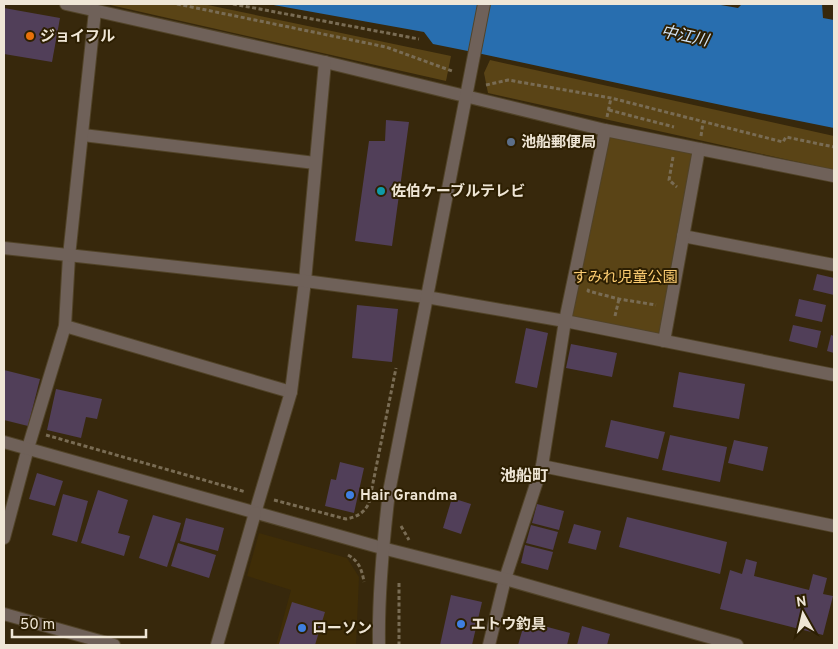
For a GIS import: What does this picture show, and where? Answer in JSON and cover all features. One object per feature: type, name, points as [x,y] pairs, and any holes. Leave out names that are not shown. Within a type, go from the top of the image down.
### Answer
[{"type":"street","points":[[66,4],[466,95],[605,130],[834,176]]},
{"type":"street","points":[[379,645],[378,602],[389,492],[484,4]]},
{"type":"street","points":[[4,538],[28,448],[65,326],[69,256],[95,11]]},
{"type":"street","points":[[217,645],[291,392],[305,281],[324,62]]},
{"type":"street","points":[[489,645],[505,579],[542,466],[565,322],[605,130]]},
{"type":"street","points":[[83,135],[316,163]]},
{"type":"street","points":[[664,341],[699,149]]},
{"type":"street","points":[[683,236],[834,266]]},
{"type":"street","points":[[4,248],[305,281],[426,297],[565,322],[834,375]]},
{"type":"street","points":[[65,326],[291,392]]},
{"type":"street","points":[[4,442],[382,548],[505,579],[737,645]]},
{"type":"street","points":[[542,466],[834,526]]},
{"type":"street","points":[[4,614],[114,645]]},
{"type":"path","points":[[177,4],[386,47],[452,72]]},
{"type":"path","points":[[233,4],[419,40]]},
{"type":"path","points":[[483,86],[508,80],[611,98],[783,142],[786,137],[834,147]]},
{"type":"path","points":[[609,110],[682,129]]},
{"type":"path","points":[[673,154],[669,180],[680,189]]},
{"type":"path","points":[[590,282],[588,292],[618,299],[658,306],[659,296]]},
{"type":"path","points":[[615,317],[618,299]]},
{"type":"path","points":[[33,432],[260,496],[346,519],[353,518],[364,511],[368,503],[397,362]]},
{"type":"path","points":[[400,524],[410,543]]},
{"type":"path","points":[[398,583],[399,645]]},
{"type":"shaded area","points":[[259,533],[347,558],[359,577],[356,645],[276,645],[291,590],[247,576]]},
{"type":"green space","points":[[106,4],[203,4],[451,56],[446,81]]},
{"type":"green space","points":[[490,60],[834,136],[834,170],[488,93],[484,73]]},
{"type":"green space","name":"すみれ児童公園","points":[[607,134],[694,151],[661,335],[569,318]]},
{"type":"water","name":"中江川","points":[[268,4],[715,4],[738,8],[742,4],[822,4],[823,18],[834,20],[834,128],[433,44],[424,32]]},
{"type":"building","name":"ジョイフル","points":[[4,8],[60,18],[52,62],[4,54]]},
{"type":"building","name":"佐伯ケーブルテレビ","points":[[386,120],[409,122],[392,246],[355,241],[369,141],[385,141]]},
{"type":"building","points":[[817,274],[834,278],[834,295],[813,290]]},
{"type":"building","points":[[799,299],[826,305],[822,322],[795,316]]},
{"type":"building","points":[[357,305],[398,309],[392,362],[352,358]]},
{"type":"building","points":[[793,325],[821,331],[817,348],[789,341]]},
{"type":"building","points":[[526,328],[548,333],[537,388],[515,383]]},
{"type":"building","points":[[831,335],[834,336],[834,353],[827,351]]},
{"type":"building","points":[[571,344],[617,353],[612,377],[566,368]]},
{"type":"building","points":[[4,370],[40,379],[28,426],[4,420]]},
{"type":"building","points":[[679,372],[745,384],[739,419],[673,407]]},
{"type":"building","points":[[56,389],[102,399],[97,419],[86,417],[81,438],[47,430]]},
{"type":"building","points":[[611,420],[665,432],[658,459],[605,447]]},
{"type":"building","points":[[670,435],[727,447],[720,482],[662,470]]},
{"type":"building","points":[[734,440],[768,447],[763,471],[728,463]]},
{"type":"building","points":[[340,462],[364,468],[354,513],[325,506],[331,479],[336,480]]},
{"type":"building","points":[[37,473],[63,481],[55,506],[29,499]]},
{"type":"building","points":[[98,490],[128,500],[118,533],[130,536],[124,556],[81,543]]},
{"type":"building","points":[[63,494],[88,501],[77,542],[52,535]]},
{"type":"building","points":[[452,498],[471,504],[461,534],[443,528]]},
{"type":"building","points":[[537,504],[564,511],[559,530],[532,523]]},
{"type":"building","points":[[153,515],[181,523],[167,567],[139,558]]},
{"type":"building","points":[[627,517],[727,542],[720,574],[619,547]]},
{"type":"building","points":[[186,518],[224,528],[218,551],[180,541]]},
{"type":"building","points":[[574,524],[601,531],[596,550],[568,543]]},
{"type":"building","points":[[531,525],[558,532],[553,550],[526,543]]},
{"type":"building","points":[[178,543],[216,555],[209,578],[171,566]]},
{"type":"building","points":[[525,545],[553,552],[548,570],[521,563]]},
{"type":"building","points":[[746,559],[757,562],[754,576],[809,590],[813,574],[827,578],[823,594],[833,596],[823,635],[720,609],[730,570],[742,574]]},
{"type":"building","name":"エトウ釣具","points":[[451,595],[482,602],[472,645],[440,645]]},
{"type":"building","name":"ローソン","points":[[292,602],[325,612],[315,645],[279,644]]},
{"type":"building","points":[[525,621],[570,633],[567,645],[518,645]]},
{"type":"building","points":[[582,626],[610,634],[607,645],[577,645]]},
{"type":"place","name":"ジョイフル","points":[[30,36]]},
{"type":"place","name":"池船郵便局","points":[[511,142]]},
{"type":"place","name":"佐伯ケーブルテレビ","points":[[381,191]]},
{"type":"place","name":"Hair Grandma","points":[[350,495]]},
{"type":"place","name":"エトウ釣具","points":[[461,624]]},
{"type":"place","name":"ローソン","points":[[302,628]]},
{"type":"district","name":"池船町","points":[[524,475]]}]
